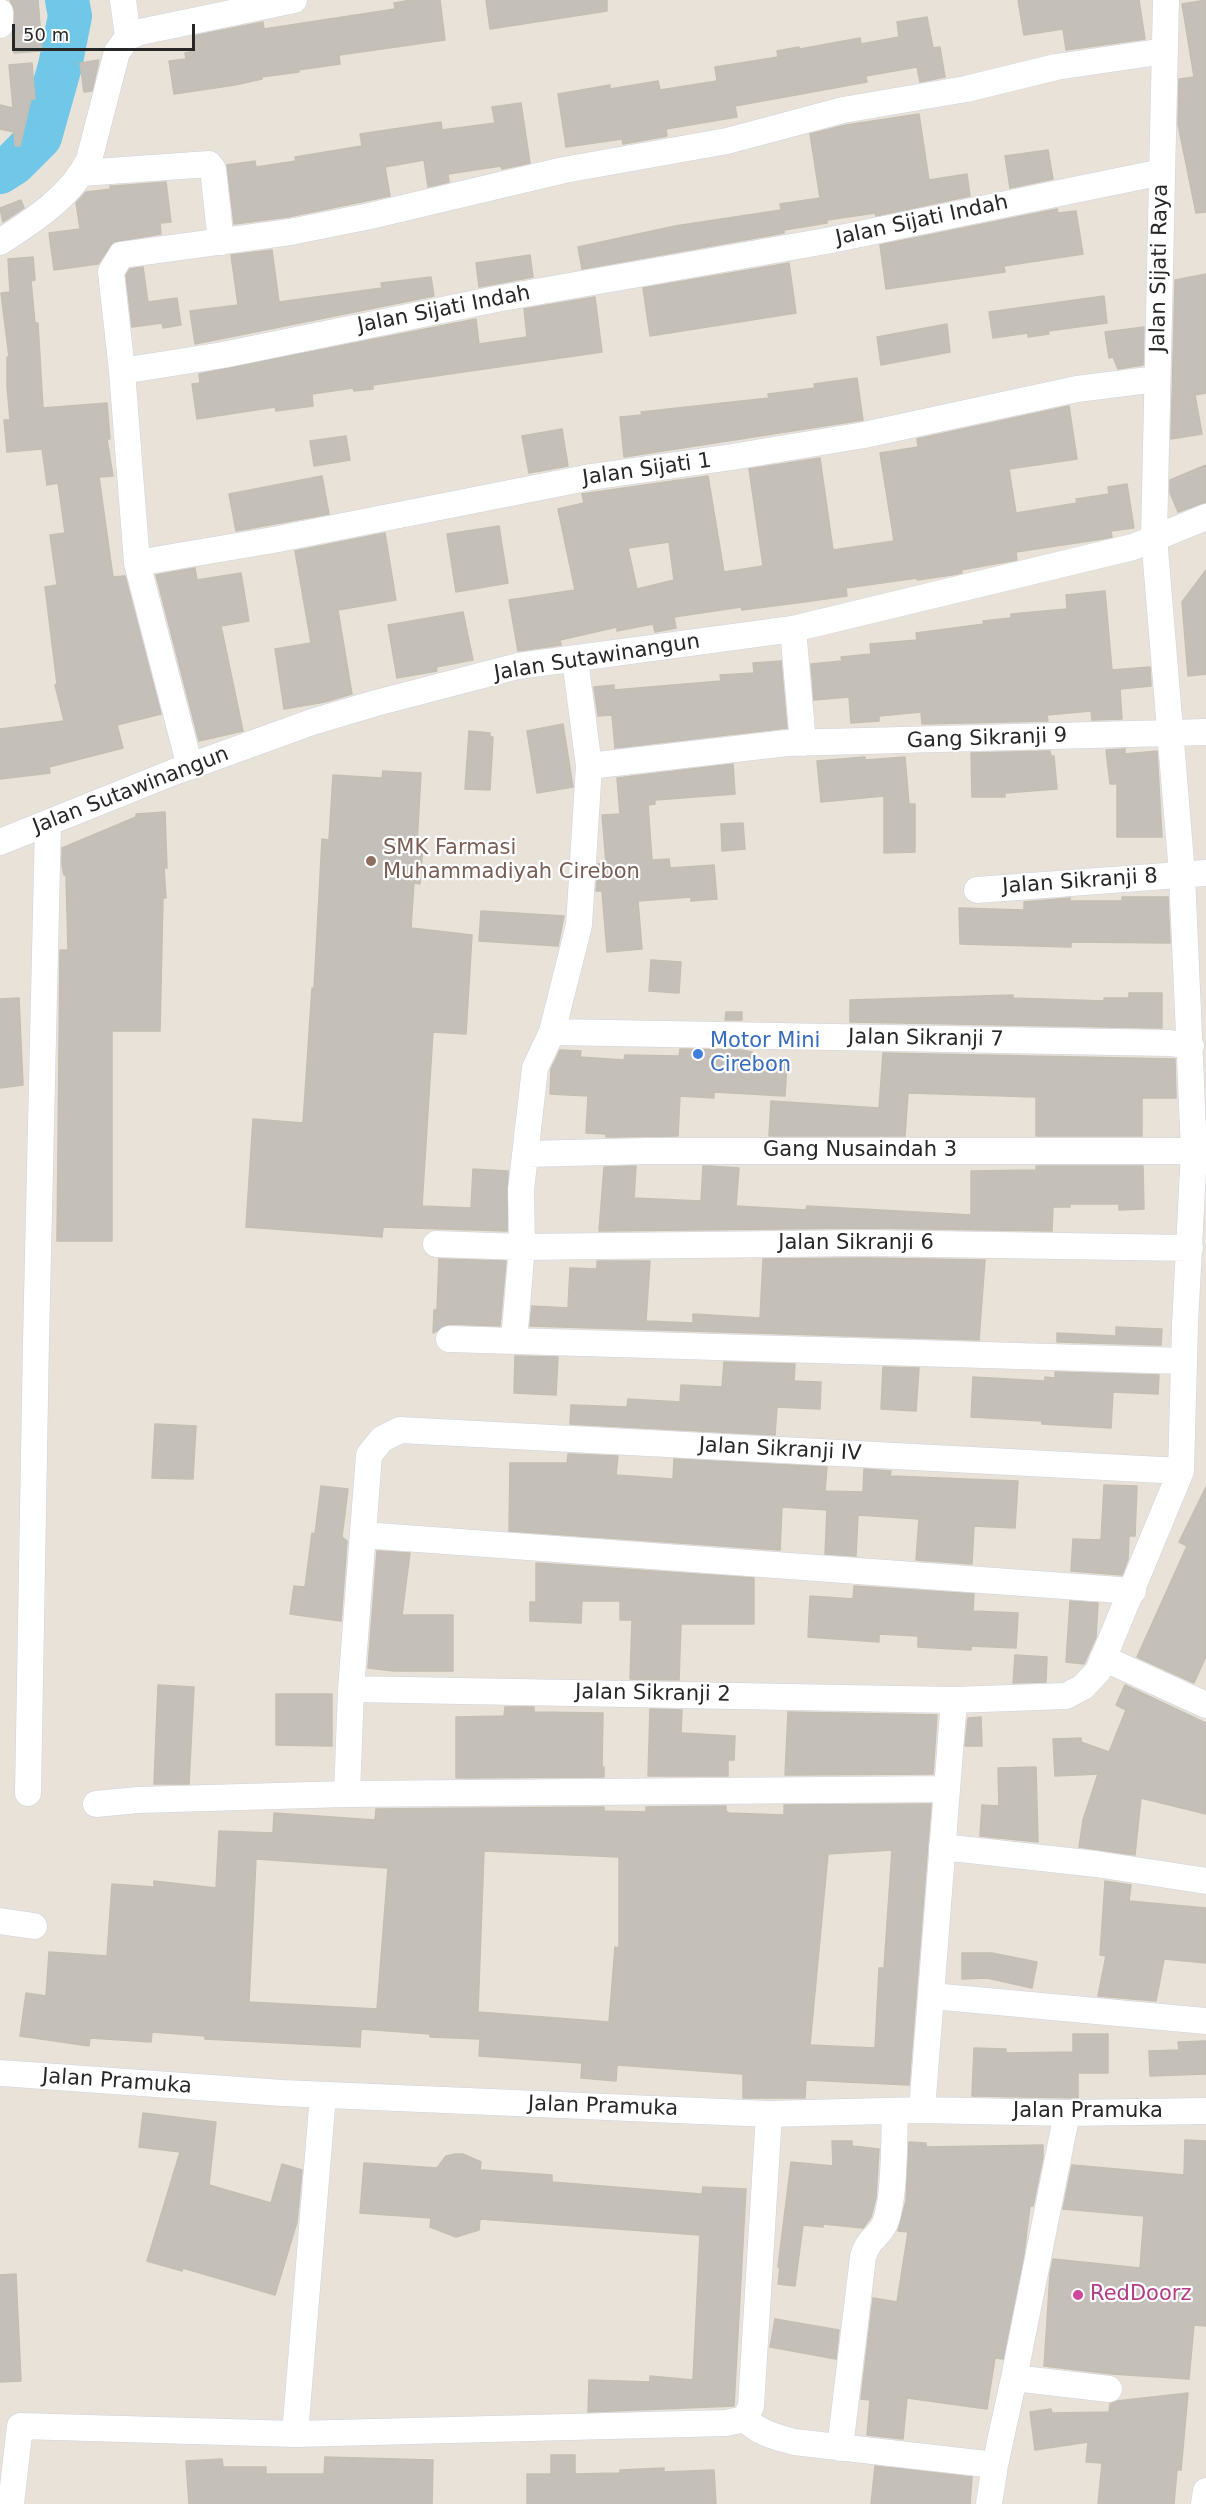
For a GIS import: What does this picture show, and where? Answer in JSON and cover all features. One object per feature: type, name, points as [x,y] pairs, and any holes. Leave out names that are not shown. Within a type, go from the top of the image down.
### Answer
[{"type":"street","points":[[123,0],[128,37]]},
{"type":"street","points":[[0,242],[42,213],[82,173],[89,160],[117,52],[128,37],[140,32],[294,0]]},
{"type":"street","name":"Jalan Sijati Raya","points":[[1166,0],[1154,537],[1171,734],[1194,874],[1191,1046],[1200,1152],[1190,1248],[1195,1325],[1184,1361],[1181,1471]]},
{"type":"street","points":[[0,12],[0,25]]},
{"type":"street","points":[[190,767],[137,563],[122,372],[111,272],[121,255],[290,232],[564,171],[727,141],[843,110],[966,89],[1056,67],[1165,51]]},
{"type":"street","points":[[82,173],[209,164],[213,169],[221,242]]},
{"type":"street","name":"Jalan Sijati Indah","points":[[122,372],[224,355],[496,299],[826,241],[1162,172]]},
{"type":"street","name":"Jalan Sijati 1","points":[[137,563],[273,540],[591,477],[864,435],[1077,389],[1157,379]]},
{"type":"street","name":"Jalan Sutawinangun","points":[[0,842],[190,767],[312,722],[376,703],[518,666],[793,629],[1133,547],[1206,517]]},
{"type":"street","points":[[793,629],[803,743]]},
{"type":"street","points":[[514,1341],[522,1247],[522,1190],[535,1068],[552,1032],[579,925],[589,766],[575,659]]},
{"type":"street","name":"Gang Sikranji 9","points":[[589,766],[787,743],[1206,732]]},
{"type":"street","points":[[28,1793],[48,823]]},
{"type":"street","name":"Jalan Sikranji 8","points":[[977,890],[1194,874]]},
{"type":"street","name":"Jalan Sikranji 7","points":[[552,1032],[1170,1043],[1191,1046]]},
{"type":"street","name":"Gang Nusaindah 3","points":[[526,1154],[672,1151],[1200,1152]]},
{"type":"street","name":"Jalan Sikranji 6","points":[[436,1244],[522,1247],[865,1243],[1190,1248]]},
{"type":"street","points":[[449,1339],[1184,1361]]},
{"type":"street","name":"Jalan Sikranji IV","points":[[363,1535],[369,1455],[382,1440],[400,1430],[1181,1471]]},
{"type":"street","name":"Jalan Sikranji 2","points":[[351,1689],[954,1700],[1066,1696],[1083,1687],[1098,1671],[1181,1471]]},
{"type":"street","points":[[347,1794],[351,1689],[363,1535],[1133,1591]]},
{"type":"street","points":[[1103,1658],[1206,1706]]},
{"type":"street","points":[[922,2110],[954,1700]]},
{"type":"street","points":[[96,1804],[138,1800],[347,1794],[947,1789]]},
{"type":"street","points":[[942,1847],[1096,1864],[1206,1881]]},
{"type":"street","points":[[0,1921],[34,1926]]},
{"type":"street","points":[[932,1996],[1206,2021]]},
{"type":"street","name":"Jalan Pramuka","points":[[0,2073],[323,2095],[769,2114],[895,2110],[1067,2113],[1206,2111]]},
{"type":"street","points":[[295,2434],[323,2095]]},
{"type":"street","points":[[840,2448],[863,2257],[870,2239],[882,2230],[889,2207],[895,2110]]},
{"type":"street","points":[[989,2504],[1067,2113]]},
{"type":"street","points":[[745,2419],[750,2406],[769,2114]]},
{"type":"street","points":[[1014,2378],[1109,2389]]},
{"type":"street","points":[[10,2504],[20,2426],[295,2434],[726,2423],[745,2419]]},
{"type":"street","points":[[745,2419],[753,2427],[766,2434],[795,2442],[995,2465]]},
{"type":"street","points":[[1204,2504],[1206,2491]]},
{"type":"building","points":[[10,0],[38,0],[42,51],[14,53],[15,12]]},
{"type":"building","points":[[412,0],[440,0],[445,40],[339,55],[340,64],[261,77],[262,79],[235,85],[174,94],[169,61],[186,59],[185,53],[195,51],[193,36],[263,22],[264,29],[395,9],[394,3]]},
{"type":"building","points":[[486,0],[607,0],[607,11],[490,29]]},
{"type":"building","points":[[1018,0],[1139,0],[1145,39],[1066,50],[1063,29],[1024,35]]},
{"type":"building","points":[[1206,0],[1206,212],[1196,213],[1178,124],[1179,79],[1194,77],[1182,4]]},
{"type":"building","points":[[927,17],[933,48],[940,47],[945,77],[920,82],[917,67],[866,76],[867,82],[735,106],[737,117],[666,129],[667,136],[623,144],[622,139],[566,147],[558,94],[610,85],[610,89],[658,81],[660,90],[717,81],[715,67],[778,57],[777,51],[799,47],[800,49],[860,38],[861,44],[899,37],[897,22]]},
{"type":"building","points":[[99,60],[92,91],[84,92],[80,63]]},
{"type":"building","points":[[32,63],[35,99],[31,99],[20,146],[15,146],[14,132],[0,129],[0,105],[13,108],[9,65]]},
{"type":"building","points":[[521,103],[530,163],[502,169],[501,166],[448,174],[449,182],[428,187],[424,160],[385,167],[390,196],[288,217],[234,224],[227,165],[255,161],[256,167],[296,161],[295,157],[362,146],[360,134],[441,122],[442,130],[495,123],[492,107]]},
{"type":"building","points":[[919,114],[929,180],[967,174],[970,196],[876,216],[875,213],[827,220],[827,223],[784,230],[784,233],[582,269],[578,247],[675,226],[781,210],[780,204],[820,198],[810,134],[846,125]]},
{"type":"building","points":[[1048,150],[1053,179],[1010,188],[1005,156]]},
{"type":"building","points":[[166,182],[171,222],[160,223],[161,234],[113,242],[98,264],[54,270],[49,233],[80,229],[76,203],[86,192],[111,189],[110,186]]},
{"type":"building","points":[[21,200],[24,208],[3,222],[0,208]]},
{"type":"building","points":[[1057,209],[1058,213],[1076,211],[1083,254],[1004,266],[1005,272],[886,289],[880,245]]},
{"type":"building","points":[[272,250],[279,302],[382,288],[381,283],[431,277],[434,296],[195,344],[190,311],[238,305],[231,255]]},
{"type":"building","points":[[530,255],[533,277],[479,287],[476,263]]},
{"type":"building","points":[[33,257],[35,280],[31,281],[35,323],[38,323],[43,408],[107,403],[110,439],[107,439],[113,476],[99,477],[113,577],[125,576],[161,714],[117,725],[123,748],[49,767],[50,773],[0,779],[0,729],[64,721],[55,685],[57,684],[45,587],[57,585],[50,535],[65,533],[58,483],[47,485],[42,449],[7,452],[4,420],[10,420],[7,386],[7,357],[9,357],[1,293],[10,292],[8,259]]},
{"type":"building","points":[[789,263],[796,313],[650,336],[643,288]]},
{"type":"building","points":[[143,267],[148,302],[177,298],[181,325],[163,328],[162,323],[132,327],[126,275],[130,269]]},
{"type":"building","points":[[1206,274],[1206,393],[1195,395],[1202,434],[1171,439],[1175,280]]},
{"type":"building","points":[[1104,296],[1107,323],[1048,331],[1049,334],[1028,337],[1028,333],[993,338],[989,312]]},
{"type":"building","points":[[595,297],[602,352],[373,385],[373,389],[354,391],[353,388],[312,394],[313,406],[276,411],[275,407],[197,419],[192,384],[200,383],[199,374],[476,319],[479,344],[527,337],[524,309]]},
{"type":"building","points":[[947,324],[950,352],[881,365],[877,337]]},
{"type":"building","points":[[1144,327],[1143,365],[1118,369],[1113,357],[1109,358],[1105,332]]},
{"type":"building","points":[[857,378],[863,420],[624,457],[620,417],[642,415],[641,412],[769,398],[768,394],[815,388],[814,384]]},
{"type":"building","points":[[1069,406],[1077,459],[1009,469],[1016,513],[1077,503],[1076,499],[1109,494],[1108,487],[1127,484],[1134,528],[1111,531],[1112,537],[1016,552],[1017,560],[961,570],[962,573],[846,588],[847,596],[742,610],[741,607],[674,617],[676,628],[655,632],[653,624],[617,631],[617,627],[560,640],[561,645],[518,651],[509,600],[575,590],[558,509],[584,503],[582,494],[708,476],[724,572],[763,566],[749,469],[820,458],[833,550],[894,541],[880,453],[918,447],[917,439]],"holes":[[[669,542],[674,580],[637,589],[628,548]]]},
{"type":"building","points":[[562,429],[568,466],[529,473],[522,436]]},
{"type":"building","points":[[346,436],[350,460],[314,466],[310,441]]},
{"type":"building","points":[[1206,465],[1206,502],[1178,512],[1170,493],[1170,480]]},
{"type":"building","points":[[322,476],[329,514],[236,531],[229,494]]},
{"type":"building","points":[[499,526],[508,583],[456,592],[447,534]]},
{"type":"building","points":[[385,533],[396,600],[338,610],[352,694],[325,702],[284,709],[275,649],[311,643],[295,551]]},
{"type":"building","points":[[195,568],[197,580],[241,573],[249,621],[221,626],[243,731],[199,741],[156,575]]},
{"type":"building","points":[[1206,570],[1206,674],[1188,676],[1182,602]]},
{"type":"building","points":[[1105,591],[1112,670],[1150,667],[1151,686],[1120,689],[1122,719],[1092,720],[1091,711],[1047,715],[1048,721],[922,724],[921,712],[879,716],[879,721],[851,723],[849,697],[814,700],[811,664],[842,661],[841,657],[871,654],[870,644],[917,640],[916,633],[984,624],[983,621],[1011,618],[1011,614],[1067,609],[1066,595]]},
{"type":"building","points":[[463,612],[473,660],[436,667],[437,671],[397,678],[388,625]]},
{"type":"building","points":[[781,661],[787,728],[615,748],[612,715],[598,716],[594,687],[614,685],[614,690],[721,681],[720,675],[754,673],[753,663]]},
{"type":"building","points":[[563,724],[573,787],[537,793],[527,731]]},
{"type":"building","points":[[469,731],[490,733],[490,737],[493,737],[490,790],[465,789]]},
{"type":"building","points":[[1125,749],[1125,754],[1157,751],[1162,837],[1117,837],[1117,784],[1110,784],[1106,750]]},
{"type":"building","points":[[1050,751],[1051,756],[1054,756],[1057,789],[1005,793],[1005,797],[972,797],[971,753]]},
{"type":"building","points":[[865,757],[865,760],[905,757],[909,804],[915,804],[915,852],[884,853],[884,796],[821,802],[817,761]]},
{"type":"building","points":[[733,764],[735,794],[655,800],[655,804],[648,805],[652,860],[669,859],[670,868],[714,865],[717,899],[691,901],[691,897],[638,901],[642,949],[607,952],[602,891],[596,891],[598,864],[606,863],[602,815],[620,814],[617,778]]},
{"type":"building","points":[[383,771],[421,773],[417,845],[423,845],[420,884],[414,883],[411,928],[472,935],[466,1034],[433,1032],[422,1206],[471,1208],[473,1169],[508,1171],[507,1231],[383,1227],[382,1237],[246,1227],[253,1119],[303,1123],[312,988],[314,989],[322,839],[329,840],[333,775],[382,778]]},
{"type":"building","points":[[165,812],[167,868],[164,868],[166,898],[163,898],[160,1031],[112,1031],[112,1241],[57,1241],[60,950],[68,950],[66,875],[64,875],[62,865],[62,848],[136,817],[136,814]]},
{"type":"building","points":[[743,823],[745,849],[722,851],[721,824]]},
{"type":"building","points":[[1122,897],[1168,897],[1170,943],[1071,942],[1071,947],[960,944],[959,908],[1024,910],[1024,902],[1070,898],[1070,901],[1122,901]]},
{"type":"building","points":[[481,911],[564,916],[558,946],[479,941]]},
{"type":"building","points":[[651,960],[681,962],[679,993],[649,991]]},
{"type":"building","points":[[1129,993],[1162,993],[1162,1028],[850,1022],[850,1000],[1013,995],[1013,998],[1104,1001],[1104,998],[1129,998]]},
{"type":"building","points":[[19,998],[23,1085],[0,1088],[0,999]]},
{"type":"building","points":[[726,1012],[742,1012],[742,1020],[725,1020]]},
{"type":"building","points":[[680,1049],[742,1050],[752,1052],[751,1061],[787,1063],[785,1096],[714,1092],[714,1098],[680,1096],[678,1136],[606,1137],[606,1134],[586,1133],[588,1096],[550,1094],[551,1069],[560,1050],[581,1051],[580,1057],[624,1060],[625,1055],[679,1056]]},
{"type":"building","points":[[883,1053],[1175,1059],[1176,1098],[1142,1098],[1142,1136],[1036,1136],[1036,1097],[908,1093],[905,1136],[769,1136],[771,1101],[879,1108]]},
{"type":"building","points":[[636,1166],[634,1198],[701,1201],[703,1166],[709,1166],[739,1168],[736,1206],[806,1210],[807,1206],[971,1215],[971,1171],[1036,1170],[1036,1166],[1143,1166],[1144,1209],[1119,1210],[1119,1204],[1070,1204],[1070,1207],[1053,1207],[1052,1231],[865,1228],[599,1231],[604,1167]]},
{"type":"building","points":[[439,1259],[506,1261],[500,1326],[449,1324],[433,1333],[434,1310],[437,1310]]},
{"type":"building","points":[[763,1259],[985,1260],[979,1340],[530,1326],[532,1306],[568,1308],[570,1268],[597,1269],[597,1261],[650,1261],[646,1321],[693,1323],[693,1314],[760,1318]]},
{"type":"building","points":[[1116,1327],[1162,1329],[1161,1345],[1057,1342],[1057,1333],[1116,1336]]},
{"type":"building","points":[[515,1356],[558,1357],[556,1395],[514,1393]]},
{"type":"building","points":[[724,1362],[795,1364],[794,1381],[821,1382],[820,1409],[777,1407],[775,1435],[570,1424],[571,1405],[627,1407],[628,1399],[680,1402],[681,1385],[722,1387]]},
{"type":"building","points":[[883,1367],[919,1368],[916,1411],[881,1409]]},
{"type":"building","points":[[1055,1372],[1159,1375],[1158,1394],[1113,1392],[1111,1428],[971,1417],[973,1377],[1045,1381],[1045,1377],[1055,1378]]},
{"type":"building","points":[[155,1424],[196,1426],[193,1479],[152,1478]]},
{"type":"building","points":[[568,1454],[618,1456],[616,1475],[673,1479],[674,1459],[827,1467],[825,1491],[863,1492],[864,1469],[891,1471],[890,1476],[1018,1481],[1015,1528],[974,1526],[972,1564],[916,1560],[919,1519],[858,1515],[856,1556],[825,1554],[827,1510],[782,1507],[780,1550],[509,1531],[510,1463],[567,1463]]},
{"type":"building","points":[[1104,1485],[1137,1486],[1135,1536],[1129,1536],[1128,1559],[1122,1575],[1071,1571],[1073,1539],[1101,1540]]},
{"type":"building","points":[[321,1486],[348,1489],[342,1537],[347,1541],[341,1621],[290,1614],[294,1586],[305,1587]]},
{"type":"building","points":[[1206,1487],[1206,1656],[1194,1683],[1137,1657],[1187,1546],[1179,1542]]},
{"type":"building","points":[[377,1551],[410,1553],[402,1615],[453,1615],[453,1671],[394,1671],[368,1668]]},
{"type":"building","points":[[536,1563],[754,1578],[754,1624],[681,1624],[679,1680],[630,1679],[632,1620],[620,1620],[620,1601],[582,1601],[581,1623],[530,1621],[530,1602],[536,1602]]},
{"type":"building","points":[[854,1586],[974,1594],[973,1611],[1018,1613],[1016,1648],[971,1646],[971,1650],[918,1647],[918,1636],[879,1634],[879,1642],[808,1637],[810,1596],[853,1599]]},
{"type":"building","points":[[1070,1601],[1098,1603],[1096,1637],[1084,1664],[1066,1662]]},
{"type":"building","points":[[1015,1655],[1047,1657],[1046,1682],[1013,1683]]},
{"type":"building","points":[[158,1685],[194,1687],[189,1784],[154,1784]]},
{"type":"building","points":[[1125,1685],[1206,1723],[1206,1814],[1141,1798],[1135,1855],[1079,1847],[1083,1820],[1098,1774],[1055,1776],[1053,1739],[1081,1738],[1081,1742],[1109,1752],[1126,1710],[1116,1705]]},
{"type":"building","points":[[276,1694],[332,1694],[332,1746],[276,1745]]},
{"type":"building","points":[[505,1707],[534,1707],[534,1712],[603,1713],[602,1767],[604,1767],[604,1777],[456,1778],[456,1717],[504,1716]]},
{"type":"building","points":[[650,1709],[682,1710],[681,1733],[735,1736],[734,1760],[728,1760],[728,1776],[648,1776]]},
{"type":"building","points":[[788,1712],[937,1715],[933,1774],[785,1775]]},
{"type":"building","points":[[981,1717],[982,1746],[965,1746],[968,1718]]},
{"type":"building","points":[[1036,1767],[1038,1842],[980,1836],[982,1805],[999,1806],[998,1768]]},
{"type":"building","points":[[931,1804],[909,2085],[806,2080],[805,2098],[743,2098],[743,2074],[617,2065],[616,2081],[581,2078],[582,2063],[479,2056],[480,2039],[430,2037],[430,2034],[361,2029],[360,2047],[205,2039],[205,2036],[152,2032],[151,2042],[90,2038],[89,2046],[20,2036],[26,1993],[46,1996],[49,1952],[107,1956],[112,1884],[154,1887],[154,1881],[216,1888],[219,1831],[273,1833],[274,1813],[375,1820],[376,1809],[604,1807],[604,1811],[646,1812],[646,1807],[726,1806],[726,1811],[729,1813],[784,1815],[784,1805]],"holes":[[[892,1850],[884,1968],[879,1968],[875,2048],[810,2045],[828,1854]],[[484,1851],[619,1857],[619,1948],[615,1947],[609,2022],[478,2012]],[[256,1859],[388,1868],[377,2009],[249,2002]]]},
{"type":"building","points":[[1105,1881],[1131,1885],[1129,1901],[1206,1908],[1206,1963],[1164,1959],[1156,2001],[1098,1996],[1106,1956],[1100,1955]]},
{"type":"building","points":[[962,1953],[992,1953],[1037,1962],[1032,1988],[987,1978],[962,1979]]},
{"type":"building","points":[[1073,2034],[1108,2034],[1108,2073],[1078,2073],[1078,2098],[972,2096],[974,2048],[1006,2049],[1006,2053],[1073,2052]]},
{"type":"building","points":[[1206,2041],[1206,2074],[1150,2076],[1149,2051],[1179,2050],[1178,2042]]},
{"type":"building","points":[[143,2113],[216,2122],[209,2185],[271,2203],[282,2164],[302,2170],[297,2222],[275,2295],[183,2268],[182,2271],[147,2261],[180,2152],[139,2147]]},
{"type":"building","points":[[1185,2140],[1206,2141],[1206,2326],[1194,2325],[1189,2379],[1112,2374],[1044,2366],[1053,2259],[1140,2268],[1144,2216],[1063,2209],[1072,2165],[1184,2175]]},
{"type":"building","points":[[832,2141],[852,2141],[852,2146],[879,2149],[876,2197],[871,2217],[863,2228],[823,2224],[823,2227],[803,2225],[795,2286],[778,2284],[780,2267],[778,2267],[791,2162],[833,2166]]},
{"type":"building","points":[[909,2142],[926,2143],[926,2147],[1043,2145],[1043,2157],[1033,2206],[1030,2206],[1024,2254],[1003,2359],[995,2358],[987,2409],[907,2398],[903,2439],[867,2435],[870,2400],[861,2399],[873,2298],[897,2302],[908,2232],[898,2231],[906,2201]]},
{"type":"building","points":[[463,2154],[481,2162],[480,2170],[552,2175],[552,2182],[702,2194],[703,2187],[746,2189],[734,2406],[588,2412],[589,2380],[650,2382],[650,2376],[693,2380],[700,2235],[480,2219],[479,2230],[456,2237],[430,2227],[431,2218],[360,2213],[364,2163],[437,2168],[446,2156]]},
{"type":"building","points":[[16,2274],[21,2381],[0,2382],[0,2275]]},
{"type":"building","points":[[775,2319],[839,2330],[836,2359],[770,2347]]},
{"type":"building","points":[[1188,2393],[1181,2470],[1177,2470],[1174,2504],[1098,2504],[1102,2463],[1086,2462],[1088,2442],[1035,2450],[1030,2412],[1051,2409],[1052,2413],[1109,2412],[1110,2404],[1117,2401]]},
{"type":"building","points":[[551,2455],[575,2455],[575,2474],[620,2473],[620,2470],[664,2468],[664,2472],[714,2470],[716,2504],[527,2504],[527,2474],[551,2474]]},
{"type":"building","points":[[325,2457],[433,2460],[432,2504],[189,2504],[186,2461],[222,2459],[223,2467],[266,2467],[266,2474],[324,2474]]},
{"type":"building","points":[[875,2466],[972,2477],[970,2504],[871,2504]]},
{"type":"waterway","points":[[0,172],[14,163],[40,137],[60,66],[70,16],[67,0]]},
{"type":"place","name":"SMK Farmasi Muhammadiyah Cirebon","points":[[371,861]]},
{"type":"place","name":"Motor Mini Cirebon","points":[[698,1054]]},
{"type":"place","name":"RedDoorz","points":[[1078,2295]]}]
